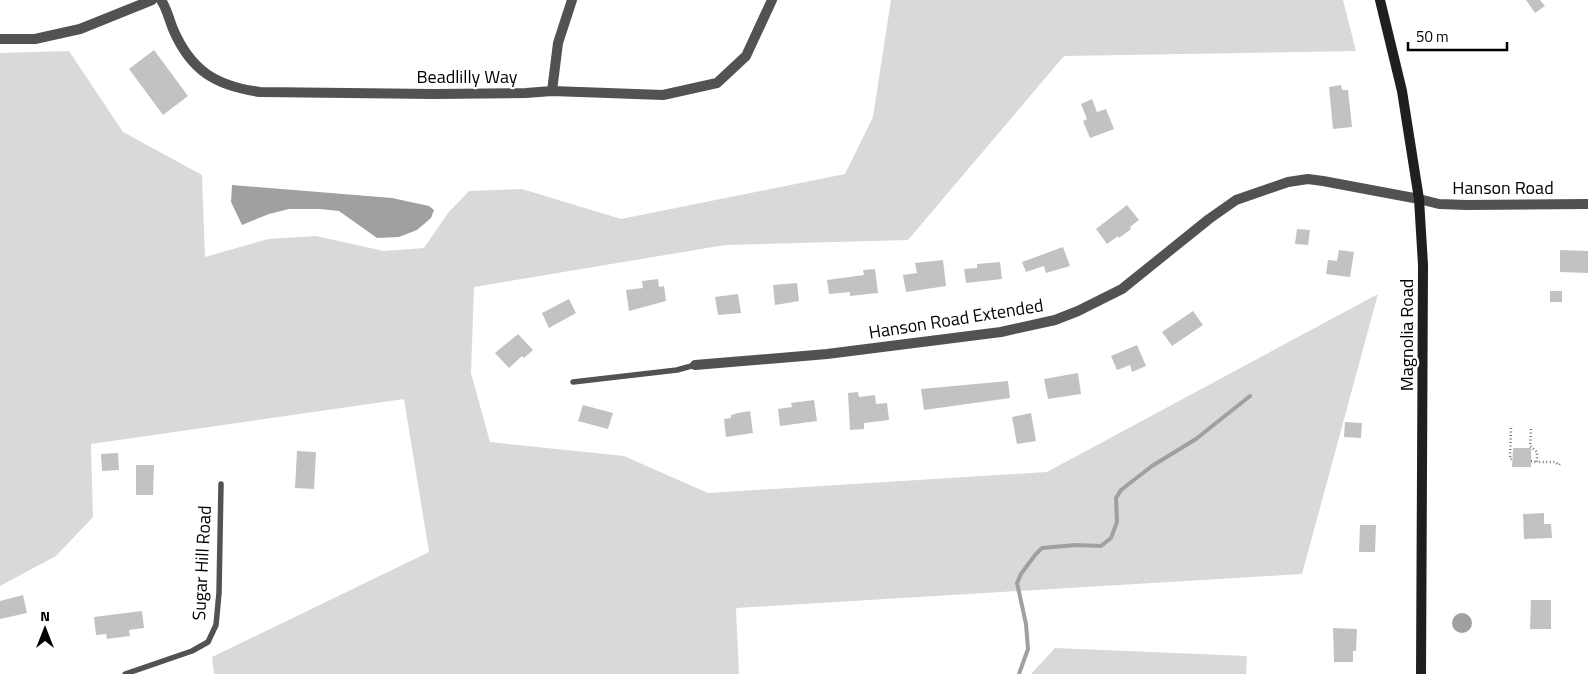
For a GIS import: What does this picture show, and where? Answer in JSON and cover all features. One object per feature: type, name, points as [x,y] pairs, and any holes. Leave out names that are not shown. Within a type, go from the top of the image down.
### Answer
[{"type":"main road","name":"Magnolia Road","points":[[1380,0],[1402,91],[1419,198],[1423,265],[1421,674]]},
{"type":"street","points":[[0,38],[34,38],[80,29],[152,0]]},
{"type":"street","name":"Beadlilly Way","points":[[161,0],[167,9],[180,41],[199,69],[215,80],[243,89],[260,92],[418,94],[552,91],[663,95],[717,83],[746,56],[772,0]]},
{"type":"street","points":[[552,91],[558,43],[572,0]]},
{"type":"street","name":"Hanson Road Extended","points":[[695,365],[826,354],[1001,332],[1055,320],[1122,289],[1209,219],[1236,200],[1288,182],[1308,179],[1419,198]]},
{"type":"street","name":"Hanson Road","points":[[1419,198],[1440,204],[1467,205],[1588,204]]},
{"type":"lane","points":[[573,382],[677,370],[695,365]]},
{"type":"lane","name":"Sugar Hill Road","points":[[124,674],[169,660],[208,642],[216,625],[219,593],[221,484]]},
{"type":"path","points":[[1511,428],[1510,458],[1512,458]]},
{"type":"path","points":[[1531,429],[1530,446],[1537,452],[1537,462]]},
{"type":"path","points":[[1531,461],[1555,462],[1559,465],[1562,462]]},
{"type":"shaded area","points":[[891,0],[1343,0],[1356,51],[1064,56],[908,240],[725,245],[474,287],[471,373],[490,442],[624,456],[708,493],[1047,472],[1378,294],[1302,574],[736,608],[739,674],[214,674],[212,657],[429,552],[404,399],[91,444],[93,517],[56,556],[0,586],[0,53],[69,51],[123,132],[202,175],[205,257],[268,239],[316,236],[384,251],[424,248],[448,213],[469,191],[522,189],[621,219],[845,174],[873,117]]},
{"type":"shaded area","points":[[232,185],[392,198],[429,206],[434,210],[431,218],[417,230],[399,237],[377,238],[339,211],[320,209],[289,209],[269,214],[242,225],[231,202]]},
{"type":"shaded area","points":[[1462,613],[1469,616],[1472,623],[1469,630],[1462,633],[1455,630],[1452,623],[1455,616]]},
{"type":"shaded area","points":[[1055,648],[1247,656],[1246,674],[1031,674]]},
{"type":"building","points":[[1526,0],[1540,0],[1545,6],[1535,13]]},
{"type":"building","points":[[154,50],[188,96],[163,115],[129,69]]},
{"type":"building","points":[[1341,85],[1342,90],[1348,90],[1352,127],[1333,129],[1329,87]]},
{"type":"building","points":[[1092,99],[1097,112],[1106,109],[1114,129],[1090,138],[1083,121],[1087,119],[1081,104]]},
{"type":"building","points":[[1127,205],[1139,220],[1119,238],[1118,236],[1107,244],[1096,229]]},
{"type":"building","points":[[1297,229],[1310,230],[1308,245],[1295,244]]},
{"type":"building","points":[[1063,247],[1070,266],[1046,273],[1044,266],[1026,272],[1022,262]]},
{"type":"building","points":[[1339,250],[1354,252],[1350,277],[1326,274],[1328,260],[1337,261]]},
{"type":"building","points":[[1560,250],[1588,251],[1588,273],[1560,272]]},
{"type":"building","points":[[943,260],[946,286],[906,292],[903,275],[917,273],[915,263]]},
{"type":"building","points":[[1000,262],[1002,279],[966,283],[964,269],[977,268],[977,264]]},
{"type":"building","points":[[875,269],[878,293],[850,296],[850,292],[829,294],[827,280],[864,275],[863,270]]},
{"type":"building","points":[[658,279],[659,287],[664,286],[666,301],[629,311],[626,290],[643,288],[642,281]]},
{"type":"building","points":[[797,283],[799,301],[775,305],[773,285]]},
{"type":"building","points":[[1550,291],[1562,291],[1562,302],[1550,302]]},
{"type":"building","points":[[738,294],[741,313],[718,315],[715,297]]},
{"type":"building","points":[[569,299],[576,313],[549,328],[542,313]]},
{"type":"building","points":[[1193,311],[1203,325],[1172,346],[1162,332]]},
{"type":"building","points":[[518,334],[533,350],[524,358],[522,356],[509,368],[495,353]]},
{"type":"building","points":[[1137,345],[1146,366],[1132,372],[1130,365],[1117,370],[1111,356]]},
{"type":"building","points":[[1078,373],[1081,394],[1048,399],[1044,379]]},
{"type":"building","points":[[1008,381],[1010,398],[924,410],[921,389]]},
{"type":"building","points":[[858,392],[859,397],[875,395],[876,404],[887,403],[889,420],[864,423],[864,429],[850,430],[848,393]]},
{"type":"building","points":[[814,400],[817,421],[780,426],[778,409],[792,407],[791,403]]},
{"type":"building","points":[[583,405],[613,413],[608,429],[578,421]]},
{"type":"building","points":[[750,411],[753,433],[726,437],[724,419],[731,418],[731,415]]},
{"type":"building","points":[[1031,413],[1036,441],[1017,444],[1012,417]]},
{"type":"building","points":[[1345,422],[1362,423],[1361,438],[1344,437]]},
{"type":"building","points":[[1513,448],[1531,448],[1531,467],[1512,467]]},
{"type":"building","points":[[297,451],[316,452],[314,489],[295,488]]},
{"type":"building","points":[[118,453],[119,470],[102,471],[101,454]]},
{"type":"building","points":[[136,465],[154,465],[153,495],[136,495]]},
{"type":"building","points":[[1544,513],[1544,524],[1551,524],[1552,538],[1524,539],[1523,514]]},
{"type":"building","points":[[1360,525],[1376,525],[1375,552],[1359,552]]},
{"type":"building","points":[[23,595],[27,613],[0,619],[0,601]]},
{"type":"building","points":[[1531,600],[1551,600],[1551,629],[1530,629]]},
{"type":"building","points":[[142,611],[144,628],[129,630],[130,636],[107,639],[106,634],[96,635],[94,617]]},
{"type":"building","points":[[1333,628],[1357,629],[1356,651],[1353,651],[1353,662],[1334,662]]},
{"type":"waterway","points":[[1019,674],[1028,649],[1026,624],[1017,583],[1021,574],[1035,555],[1042,548],[1076,545],[1101,546],[1111,538],[1117,522],[1116,498],[1121,490],[1152,466],[1196,439],[1250,396]]}]
